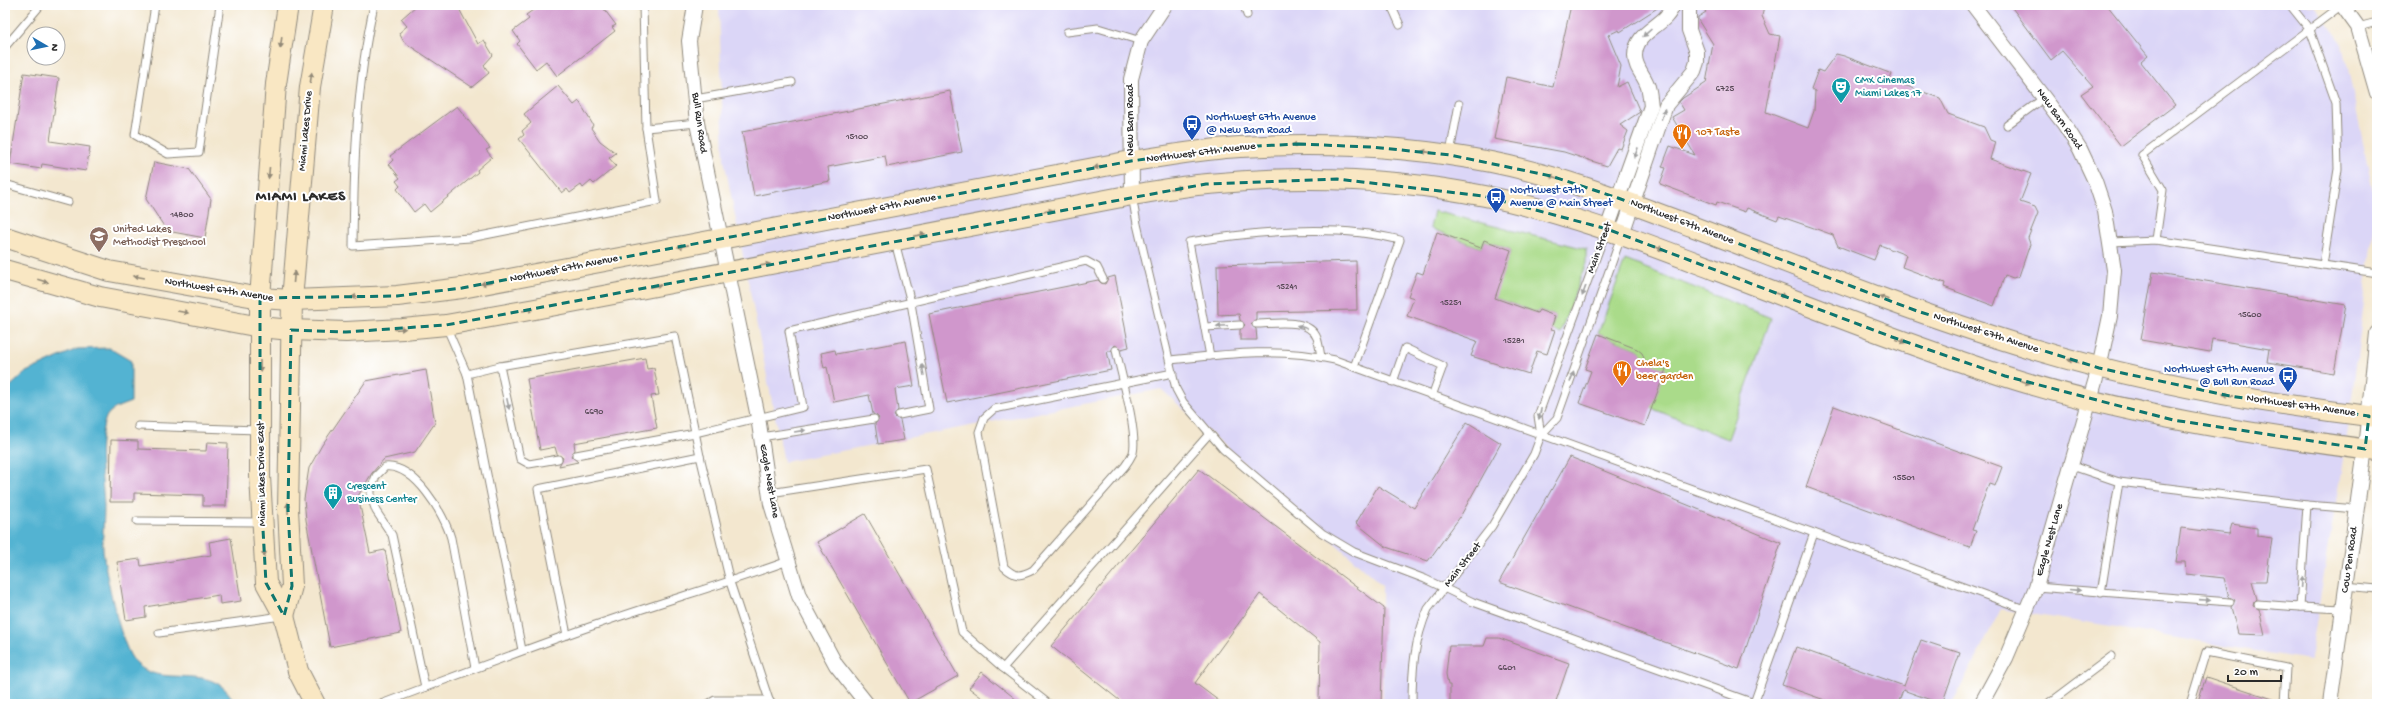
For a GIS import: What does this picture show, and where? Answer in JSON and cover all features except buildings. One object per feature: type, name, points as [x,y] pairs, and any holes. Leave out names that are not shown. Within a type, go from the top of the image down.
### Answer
[{"type":"main road","points":[[260,327],[260,298],[276,84],[288,5]]},
{"type":"main road","name":"Miami Lakes Drive","points":[[291,330],[292,300],[310,87],[324,5]]},
{"type":"main road","name":"Northwest 67th Avenue","points":[[5,237],[109,271],[260,298],[292,300],[397,296],[462,288],[1131,161],[1236,147],[1298,144],[1398,149],[1450,156],[1551,176],[1626,201],[1917,311],[2004,340],[2099,368],[2230,396],[2373,417]]},
{"type":"main road","points":[[5,270],[100,297],[260,327],[346,332],[446,325],[1132,195],[1213,183],[1273,179],[1337,179],[1446,190],[1531,206],[1614,231],[1892,337],[2005,376],[2091,400],[2197,424],[2259,435],[2371,450]]},
{"type":"main road","name":"Miami Lakes Drive East","points":[[260,327],[262,522],[266,583],[284,616],[298,671],[315,704]]},
{"type":"main road","name":"Miami Lakes Drive East","points":[[284,616],[292,586],[288,509],[291,330]]},
{"type":"street","name":"Bull Run Road","points":[[695,5],[689,41],[697,123],[721,239]]},
{"type":"street","name":"New Barn Road","points":[[1132,195],[1130,90],[1141,41],[1165,5]]},
{"type":"street","name":"Main Street","points":[[1626,201],[1652,106],[1648,86],[1637,66],[1635,55],[1637,45],[1643,36],[1662,22],[1672,5]]},
{"type":"street","name":"Main Street","points":[[1614,231],[1666,105],[1694,71],[1697,62],[1697,52],[1689,30],[1689,5]]},
{"type":"street","points":[[2342,5],[2358,27],[2377,93]]},
{"type":"street","name":"New Barn Road","points":[[1974,6],[2073,136],[2088,164],[2101,195],[2111,242],[2114,270],[2113,297],[2099,368]]},
{"type":"street","name":"Eagle Nest Lane","points":[[721,239],[758,417],[770,494],[788,561],[799,596],[836,665],[867,704]]},
{"type":"street","points":[[2373,417],[2377,333]]},
{"type":"street","name":"Eagle Nest Lane","points":[[1981,704],[2006,658],[2028,610],[2072,466],[2099,368]]},
{"type":"street","name":"Cow Pen Road","points":[[2330,704],[2357,509],[2371,450],[2373,417]]},
{"type":"lane","points":[[5,47],[39,7],[38,5]]},
{"type":"lane","points":[[155,5],[135,136],[168,154],[199,152],[220,5]]},
{"type":"lane","points":[[374,5],[365,46],[354,142],[353,246],[470,238],[657,201],[646,128],[643,5]]},
{"type":"lane","points":[[1244,5],[1247,15]]},
{"type":"lane","points":[[1391,5],[1400,25]]},
{"type":"lane","points":[[2290,5],[2310,30],[2336,103],[2338,168],[2323,265]]},
{"type":"lane","points":[[2156,240],[2163,190],[2142,155],[2342,5]]},
{"type":"lane","points":[[2358,27],[2377,22]]},
{"type":"lane","points":[[1067,32],[1098,28],[1141,41]]},
{"type":"lane","points":[[695,99],[792,82]]},
{"type":"lane","points":[[2008,124],[2044,98]]},
{"type":"lane","points":[[1450,156],[1459,104]]},
{"type":"lane","points":[[646,128],[697,123]]},
{"type":"lane","points":[[5,184],[68,202]]},
{"type":"lane","points":[[1132,195],[1137,224],[1179,395],[1209,434],[1223,449],[1322,533],[1354,552],[1424,579],[1473,602],[1756,703],[1814,533]]},
{"type":"lane","name":"Main Street","points":[[1541,435],[1538,416],[1614,231]]},
{"type":"lane","name":"Main Street","points":[[1412,704],[1413,657],[1417,636],[1428,609],[1445,589],[1501,512],[1534,454],[1541,435],[1557,418],[1614,231]]},
{"type":"lane","points":[[1210,356],[1189,242],[1237,235],[1346,232],[1377,234],[1400,240],[1354,367]]},
{"type":"lane","points":[[895,240],[912,303],[929,409],[899,415]]},
{"type":"lane","points":[[2111,242],[2156,240],[2377,273]]},
{"type":"lane","points":[[576,455],[695,432],[803,407],[788,331],[1086,261],[1097,267],[1103,279]]},
{"type":"lane","points":[[1256,324],[1292,324],[1308,328],[1317,338],[1321,357]]},
{"type":"lane","points":[[446,325],[467,374],[522,650]]},
{"type":"lane","points":[[1205,327],[1240,325]]},
{"type":"lane","points":[[467,374],[500,366],[675,336],[700,456],[730,582],[771,702],[717,702],[708,704]]},
{"type":"lane","points":[[1393,382],[1405,348],[1443,366],[1432,396]]},
{"type":"lane","points":[[1116,350],[1123,383],[1134,439],[1133,454],[1125,466],[1033,570],[1022,576],[1012,575],[1004,567],[979,432],[984,418],[994,409],[1123,383],[1173,373]]},
{"type":"lane","points":[[1171,360],[1262,352],[1321,357],[1354,367],[2028,610]]},
{"type":"lane","points":[[500,366],[520,459],[528,464],[558,459]]},
{"type":"lane","points":[[761,437],[874,420]]},
{"type":"lane","points":[[138,426],[260,430]]},
{"type":"lane","points":[[1003,668],[1209,434]]},
{"type":"lane","points":[[567,635],[538,490],[700,456]]},
{"type":"lane","points":[[2072,466],[2119,482],[2307,505],[2357,509]]},
{"type":"lane","points":[[424,687],[392,535],[376,511],[371,497],[371,489],[376,476],[385,467],[397,469],[426,492],[437,504],[445,520],[451,538],[475,668]]},
{"type":"lane","points":[[770,494],[926,469],[962,632],[1003,668],[1049,704]]},
{"type":"lane","points":[[2101,593],[2119,482]]},
{"type":"lane","points":[[2300,607],[2307,505]]},
{"type":"lane","points":[[137,521],[262,522]]},
{"type":"lane","points":[[381,704],[522,650],[730,582],[788,561]]},
{"type":"lane","points":[[2346,586],[2377,589]]},
{"type":"lane","points":[[2036,587],[2230,602]]},
{"type":"lane","points":[[2258,604],[2343,609]]},
{"type":"lane","points":[[159,633],[284,616]]},
{"type":"lane","points":[[2190,704],[2206,652],[2286,668],[2284,704]]},
{"type":"lane","points":[[2048,704],[2112,656]]},
{"type":"highlighted area","points":[[1298,144],[1371,147],[1450,155],[1551,176],[1618,198],[1917,311],[2099,368],[2230,396],[2369,416],[2365,449],[2173,420],[2091,400],[2005,376],[1892,337],[1607,229],[1483,196],[1337,179],[1206,184],[446,325],[346,332],[291,330],[288,509],[292,586],[284,616],[266,583],[260,476],[260,298],[397,296],[462,288],[1131,161],[1236,147]]},
{"type":"shaded area","points":[[719,5],[2314,5],[2343,44],[2376,207],[2348,429],[2310,660],[2001,609],[1952,704],[1383,704],[1382,585],[1161,389],[784,462],[724,160]]},
{"type":"green space","points":[[1434,211],[1586,249],[1586,263],[1560,333],[1551,329],[1555,316],[1539,310],[1537,313],[1492,297],[1511,250],[1484,240],[1481,248],[1430,228]]},
{"type":"green space","points":[[1625,260],[1771,318],[1728,439],[1651,408],[1642,353],[1637,349],[1598,334]]},
{"type":"water","points":[[109,348],[131,361],[131,402],[115,408],[107,416],[102,431],[100,453],[104,507],[103,550],[118,622],[127,649],[132,658],[143,669],[156,674],[199,678],[213,681],[225,689],[235,704],[5,704],[5,391],[26,372],[77,349]]},
{"type":"place","name":"CMX Cinemas Miami Lakes 17","points":[[1841,104]]},
{"type":"place","name":"Northwest 67th Avenue @ New Barn Road","points":[[1192,141]]},
{"type":"place","name":"107 Taste","points":[[1682,150]]},
{"type":"place","name":"Northwest 67th Avenue @ Main Street","points":[[1496,214]]},
{"type":"place","name":"United Lakes Methodist Preschool","points":[[99,253]]},
{"type":"place","name":"Chela's beer garden","points":[[1622,387]]},
{"type":"place","name":"Northwest 67th Avenue @ Bull Run Road","points":[[2288,393]]},
{"type":"place","name":"Crescent Business Center","points":[[333,510]]},
{"type":"district","name":"MIAMI LAKES","points":[[301,197]]}]
